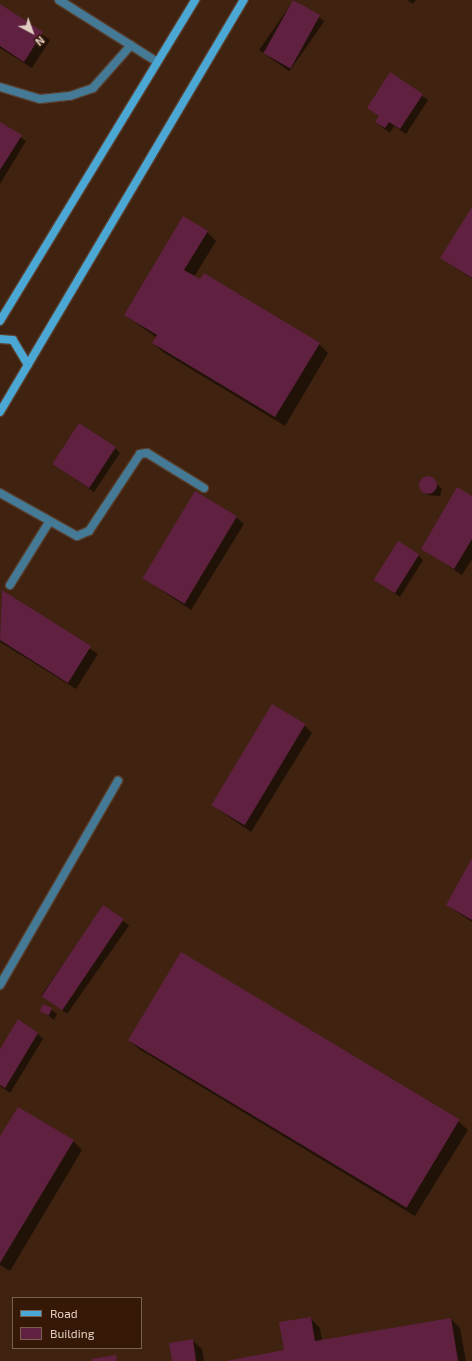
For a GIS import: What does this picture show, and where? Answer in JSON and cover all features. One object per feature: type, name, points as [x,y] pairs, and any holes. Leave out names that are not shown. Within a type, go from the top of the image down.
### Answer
[{"type":"main road","points":[[0,321],[195,0]]},
{"type":"main road","points":[[0,412],[244,0]]},
{"type":"main road","points":[[0,339],[13,340],[22,349],[28,365]]},
{"type":"street","points":[[59,0],[156,62]]},
{"type":"street","points":[[0,87],[40,98],[70,96],[93,88],[131,46]]},
{"type":"street","points":[[0,493],[69,533],[83,536],[140,454],[147,453],[204,488]]},
{"type":"street","points":[[10,585],[50,522]]},
{"type":"street","points":[[0,985],[118,781]]},
{"type":"building","points":[[293,0],[320,15],[291,68],[263,53]]},
{"type":"building","points":[[0,4],[43,32],[24,62],[0,46]]},
{"type":"building","points":[[390,72],[423,94],[400,129],[389,122],[385,128],[375,122],[379,116],[367,108]]},
{"type":"building","points":[[0,122],[22,135],[0,170]]},
{"type":"building","points":[[472,207],[472,278],[440,258]]},
{"type":"building","points":[[183,216],[208,231],[184,270],[200,279],[204,273],[320,343],[275,417],[152,343],[157,335],[124,315]]},
{"type":"building","points":[[79,423],[116,447],[89,488],[52,464]]},
{"type":"building","points":[[428,476],[432,477],[436,481],[436,489],[432,493],[428,494],[424,493],[420,489],[419,485],[420,481],[424,477]]},
{"type":"building","points":[[457,487],[472,496],[472,539],[454,569],[421,549]]},
{"type":"building","points":[[195,491],[237,516],[184,604],[142,578]]},
{"type":"building","points":[[398,541],[419,554],[395,593],[374,580]]},
{"type":"building","points":[[2,590],[91,646],[68,683],[0,640]]},
{"type":"building","points":[[272,704],[305,724],[245,825],[211,805]]},
{"type":"building","points":[[472,858],[472,920],[446,905]]},
{"type":"building","points":[[103,905],[124,919],[62,1010],[41,996]]},
{"type":"building","points":[[181,952],[460,1119],[407,1208],[128,1040]]},
{"type":"building","points":[[43,1004],[52,1008],[49,1015],[40,1011]]},
{"type":"building","points":[[18,1019],[38,1033],[5,1088],[0,1085],[0,1049]]},
{"type":"building","points":[[18,1107],[74,1140],[0,1263],[0,1136]]},
{"type":"building","points":[[311,1317],[315,1341],[451,1318],[458,1361],[226,1361],[284,1350],[279,1322]]},
{"type":"building","points":[[193,1339],[196,1361],[172,1361],[169,1343]]},
{"type":"building","points":[[116,1355],[117,1361],[92,1361],[91,1359]]}]
